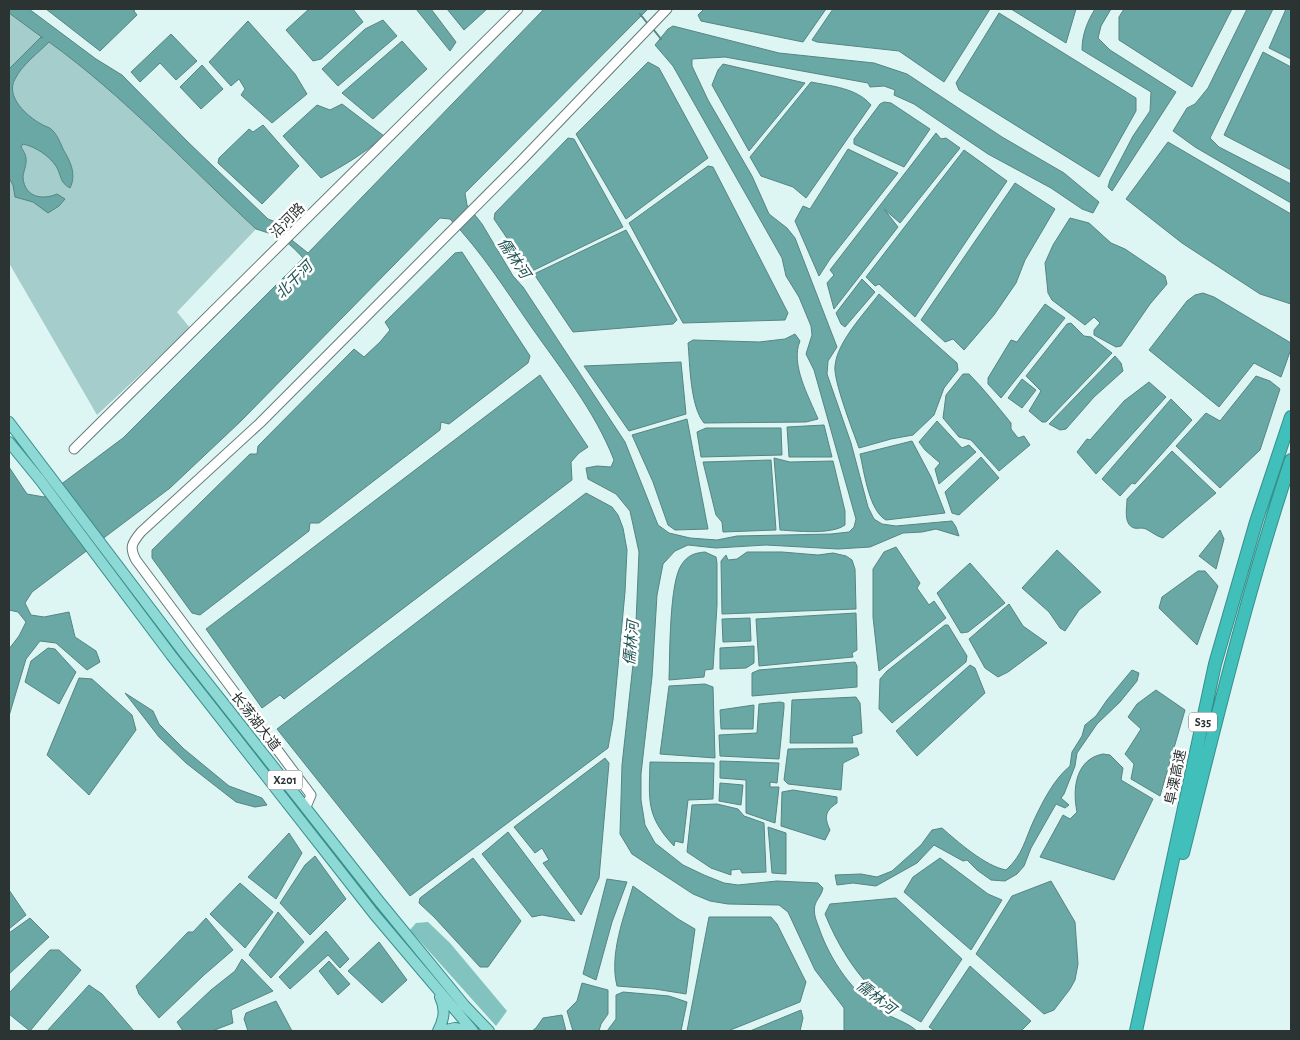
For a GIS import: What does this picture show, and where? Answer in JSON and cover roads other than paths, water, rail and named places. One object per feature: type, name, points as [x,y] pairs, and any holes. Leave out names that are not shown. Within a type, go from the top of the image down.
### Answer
[{"type":"highway","name":"阜溧高速","points":[[1136,1031],[1215,664],[1256,522],[1291,417]]},
{"type":"highway","name":"阜溧高速","points":[[1144,1031],[1172,897],[1229,669],[1272,518],[1291,460]]},
{"type":"main road","name":"长荡湖大道","points":[[9,422],[45,478],[104,557],[306,807],[379,901],[465,1006],[489,1031]]},
{"type":"main road","name":"长荡湖大道","points":[[9,442],[45,478]]},
{"type":"main road","name":"长荡湖大道","points":[[104,557],[171,655],[368,907],[471,1031]]},
{"type":"main road","points":[[432,983],[444,1006],[444,1018],[439,1031]]},
{"type":"main road","points":[[439,1031],[465,1006]]},
{"type":"main road","points":[[439,1031],[455,1028],[471,1031]]},
{"type":"street","name":"沿河路","points":[[74,449],[518,9]]},
{"type":"street","points":[[306,807],[311,795],[136,560],[131,552],[133,541],[260,423],[521,161],[667,9]]},
{"type":"water","name":"北干河","points":[[9,9],[29,9],[96,59],[122,75],[268,219],[286,226],[283,233],[308,253],[544,9],[648,9],[465,193],[467,205],[482,224],[513,276],[523,287],[625,442],[658,525],[669,533],[690,538],[717,540],[737,536],[849,532],[854,527],[856,519],[814,370],[806,354],[812,335],[811,326],[799,297],[786,276],[782,258],[673,66],[655,45],[668,29],[673,26],[779,53],[874,63],[907,74],[1002,137],[1064,173],[1099,202],[1093,213],[1082,209],[1051,188],[988,154],[914,104],[894,95],[895,90],[884,86],[870,87],[868,83],[725,57],[692,59],[692,66],[708,100],[752,176],[769,214],[787,228],[795,238],[837,347],[828,361],[827,374],[851,443],[868,507],[874,519],[882,524],[896,526],[952,521],[959,536],[936,529],[903,533],[870,547],[838,549],[766,545],[716,548],[688,545],[675,551],[663,564],[657,595],[652,677],[641,774],[641,800],[645,825],[655,843],[683,865],[724,883],[738,885],[777,881],[818,883],[823,888],[815,905],[815,916],[829,952],[836,964],[852,986],[872,1005],[917,1031],[844,1031],[844,1008],[815,970],[788,912],[779,905],[728,904],[710,901],[693,894],[632,854],[620,834],[622,765],[635,646],[639,552],[630,511],[616,494],[588,479],[586,468],[597,466],[611,467],[614,460],[597,424],[576,390],[492,270],[450,219],[440,218],[241,421],[170,488],[32,592],[25,603],[31,615],[44,617],[69,612],[75,637],[96,651],[100,662],[87,670],[56,643],[40,641],[26,659],[9,716],[9,649],[19,636],[26,622],[18,612],[9,610],[9,467],[27,494],[44,497],[123,438],[303,258],[282,239],[256,229],[130,108],[49,42],[18,74],[13,86],[13,92],[15,99],[24,111],[35,121],[50,128],[57,136],[72,168],[72,183],[70,188],[66,186],[56,166],[49,158],[37,149],[23,144],[21,147],[26,155],[26,161],[23,178],[27,190],[36,196],[46,197],[57,194],[65,199],[59,206],[48,213],[33,202],[15,197],[13,185],[9,178],[9,69],[41,37],[43,38],[9,13]]},
{"type":"water","points":[[46,9],[135,9],[134,11],[137,15],[100,51]]},
{"type":"water","points":[[309,9],[353,9],[363,22],[321,59],[313,61],[286,30]]},
{"type":"water","points":[[416,9],[431,9],[456,42],[450,51]]},
{"type":"water","points":[[447,9],[487,9],[464,30]]},
{"type":"water","points":[[704,9],[826,9],[803,42],[701,21],[698,15]]},
{"type":"water","points":[[833,9],[990,9],[944,82],[899,51],[812,40]]},
{"type":"water","points":[[1011,9],[1076,9],[1066,43]]},
{"type":"water","points":[[1095,9],[1111,9],[1101,26],[1098,38],[1110,50],[1176,92],[1112,191],[1108,187],[1110,180],[1133,136],[1150,111],[1151,92],[1082,50],[1086,29]]},
{"type":"water","points":[[1124,9],[1232,9],[1192,87],[1119,40],[1119,17]]},
{"type":"water","points":[[1247,9],[1273,9],[1210,138],[1219,147],[1291,184],[1291,203],[1195,147],[1173,131],[1187,108],[1195,104],[1208,88]]},
{"type":"water","points":[[1286,9],[1291,9],[1291,59],[1269,48]]},
{"type":"water","points":[[999,13],[1136,98],[1136,111],[1099,177],[959,90],[956,83]]},
{"type":"water","points":[[383,20],[397,36],[338,86],[322,69],[365,29]]},
{"type":"water","points":[[248,21],[295,74],[307,94],[272,123],[241,95],[245,89],[239,79],[231,86],[209,62]]},
{"type":"water","points":[[171,34],[197,61],[176,80],[160,63],[140,82],[131,72]]},
{"type":"water","points":[[402,41],[427,69],[373,119],[342,93]]},
{"type":"water","points":[[1263,52],[1291,67],[1291,170],[1224,135]]},
{"type":"water","points":[[648,62],[659,68],[708,158],[626,219],[576,134]]},
{"type":"water","points":[[723,64],[805,83],[749,151],[712,85],[718,70]]},
{"type":"water","points":[[202,65],[223,89],[201,109],[180,87]]},
{"type":"water","points":[[811,82],[851,91],[871,105],[806,198],[793,187],[761,176],[750,157]]},
{"type":"water","points":[[884,102],[891,103],[930,129],[904,167],[854,144],[854,139],[880,104]]},
{"type":"water","points":[[342,104],[384,136],[354,159],[321,178],[283,136],[317,105],[330,110]]},
{"type":"water","points":[[263,125],[299,166],[262,204],[218,163],[219,158],[249,129],[253,132]]},
{"type":"water","points":[[936,133],[941,139],[946,138],[960,148],[900,223],[884,209],[898,227],[834,309],[827,283],[834,275],[830,270]]},
{"type":"water","points":[[568,138],[574,139],[623,227],[530,272],[494,219],[495,213]]},
{"type":"water","points":[[1168,142],[1291,214],[1291,304],[1260,294],[1182,243],[1126,199]]},
{"type":"water","points":[[848,149],[898,173],[830,259],[819,276],[795,221],[803,206],[810,209]]},
{"type":"water","points":[[964,150],[1007,181],[915,317],[879,284],[875,286],[866,277]]},
{"type":"water","points":[[708,166],[713,167],[788,313],[785,320],[683,323],[629,223]]},
{"type":"water","points":[[1015,183],[1055,209],[1025,260],[1016,283],[994,315],[964,350],[953,339],[945,342],[921,320]]},
{"type":"water","points":[[1070,218],[1089,223],[1111,243],[1125,249],[1165,276],[1167,284],[1150,304],[1121,346],[1116,347],[1094,335],[1094,330],[1100,323],[1094,317],[1085,325],[1052,300],[1048,293],[1045,263],[1053,245]]},
{"type":"water","points":[[626,230],[677,320],[673,324],[573,332],[534,274]]},
{"type":"water","points":[[462,252],[530,356],[528,363],[449,424],[441,422],[440,430],[319,523],[310,523],[309,531],[200,615],[192,613],[152,558],[152,550],[250,454],[257,454],[258,446],[354,349],[364,357],[380,342],[390,330],[385,322],[455,253]]},
{"type":"water","points":[[862,279],[875,292],[845,327],[841,324],[836,313]]},
{"type":"water","points":[[1203,293],[1214,297],[1291,343],[1291,349],[1281,377],[1254,363],[1219,407],[1149,350],[1187,301],[1195,295]]},
{"type":"water","points":[[879,294],[957,363],[958,370],[944,388],[934,415],[913,435],[859,448],[840,394],[835,366],[846,338]]},
{"type":"water","points":[[1045,304],[1065,318],[1001,398],[988,384],[988,378],[1011,340],[1017,342]]},
{"type":"water","points":[[1071,323],[1084,336],[1091,337],[1112,353],[1046,422],[1042,422],[1029,411],[1041,391],[1026,376],[1067,324]]},
{"type":"water","points":[[795,334],[800,341],[797,360],[799,370],[818,419],[806,422],[704,423],[699,416],[693,396],[688,343],[693,340],[759,342],[785,339]]},
{"type":"water","points":[[1115,356],[1121,363],[1123,371],[1094,397],[1066,429],[1060,430],[1049,424]]},
{"type":"water","points":[[681,362],[686,414],[629,431],[584,366]]},
{"type":"water","points":[[963,374],[969,374],[975,380],[1011,423],[1011,429],[1018,438],[1024,436],[1030,445],[999,471],[971,440],[959,437],[943,418],[946,395]]},
{"type":"water","points":[[540,375],[588,447],[571,462],[572,480],[284,699],[280,695],[262,708],[206,629]]},
{"type":"water","points":[[1256,376],[1270,381],[1280,389],[1260,450],[1220,488],[1176,446],[1206,413],[1220,421]]},
{"type":"water","points":[[1022,379],[1036,390],[1022,408],[1008,398]]},
{"type":"water","points":[[1149,382],[1166,397],[1096,474],[1077,452],[1124,401]]},
{"type":"water","points":[[1171,399],[1192,420],[1135,484],[1132,483],[1120,496],[1102,479]]},
{"type":"water","points":[[687,419],[708,529],[675,530],[668,525],[653,482],[632,435]]},
{"type":"water","points":[[937,421],[962,448],[969,445],[976,452],[939,484],[935,469],[940,463],[919,442]]},
{"type":"water","points":[[824,425],[832,457],[789,457],[787,427]]},
{"type":"water","points":[[706,428],[781,428],[782,455],[701,457],[697,432]]},
{"type":"water","points":[[912,441],[931,477],[945,513],[886,520],[880,515],[871,500],[860,454]]},
{"type":"water","points":[[1172,451],[1216,493],[1163,538],[1144,528],[1134,528],[1128,523],[1126,515],[1127,499]]},
{"type":"water","points":[[981,457],[999,478],[959,515],[952,513],[945,492]]},
{"type":"water","points":[[774,458],[790,462],[833,461],[845,511],[845,525],[823,531],[780,530]]},
{"type":"water","points":[[771,460],[776,530],[723,532],[722,522],[716,515],[703,462]]},
{"type":"water","points":[[586,493],[612,507],[618,515],[623,528],[627,550],[613,720],[608,748],[410,896],[277,729]]},
{"type":"water","points":[[1220,530],[1224,539],[1216,569],[1199,556]]},
{"type":"water","points":[[896,547],[920,583],[917,588],[929,605],[934,601],[946,618],[879,671],[873,617],[873,569],[884,552]]},
{"type":"water","points":[[1057,550],[1101,592],[1079,610],[1065,631],[1060,628],[1049,612],[1022,588]]},
{"type":"water","points":[[705,552],[716,557],[717,563],[717,605],[713,669],[705,670],[704,677],[669,680],[672,602],[678,573],[687,558]]},
{"type":"water","points":[[747,552],[818,555],[833,553],[846,556],[852,560],[855,569],[856,609],[722,614],[721,561],[726,555],[728,560],[737,559]]},
{"type":"water","points":[[970,563],[1005,603],[968,632],[961,633],[937,593]]},
{"type":"water","points":[[1198,571],[1205,571],[1218,586],[1197,645],[1159,608],[1162,597]]},
{"type":"water","points":[[1009,604],[1023,626],[1047,643],[1008,672],[998,677],[985,668],[969,639]]},
{"type":"water","points":[[856,613],[857,650],[852,653],[853,657],[759,666],[756,619]]},
{"type":"water","points":[[750,618],[751,641],[723,642],[722,619]]},
{"type":"water","points":[[945,625],[948,625],[967,656],[966,662],[892,723],[879,709],[880,679],[887,671]]},
{"type":"water","points":[[754,646],[754,663],[746,668],[720,669],[720,648]]},
{"type":"water","points":[[48,648],[55,649],[76,672],[59,704],[25,682],[31,661]]},
{"type":"water","points":[[855,662],[857,666],[857,687],[752,696],[752,673],[759,670]]},
{"type":"water","points":[[970,665],[975,668],[985,693],[917,756],[896,731]]},
{"type":"water","points":[[1132,670],[1139,673],[1137,681],[1120,702],[1097,724],[1077,753],[1075,766],[1061,798],[1069,805],[1065,808],[1056,804],[1031,848],[1024,866],[1017,874],[1005,881],[991,880],[967,860],[963,861],[934,845],[917,863],[876,886],[853,883],[837,885],[835,875],[861,874],[877,877],[892,871],[921,845],[932,830],[942,828],[981,859],[1006,870],[1020,853],[1049,791],[1070,766],[1072,752],[1082,736],[1085,725],[1096,716]]},
{"type":"water","points":[[79,678],[92,679],[132,715],[136,730],[89,795],[47,755]]},
{"type":"water","points":[[705,684],[713,687],[715,758],[660,754],[669,686]]},
{"type":"water","points":[[1156,690],[1185,710],[1160,796],[1131,779],[1134,764],[1125,754],[1141,729],[1128,717],[1137,704]]},
{"type":"water","points":[[125,693],[153,711],[159,724],[184,749],[229,786],[262,798],[267,805],[255,807],[236,802],[186,763],[159,737]]},
{"type":"water","points":[[856,697],[860,703],[862,733],[852,736],[853,743],[790,743],[792,700]]},
{"type":"water","points":[[784,703],[784,708],[779,759],[720,756],[719,735],[757,733],[759,704]]},
{"type":"water","points":[[754,705],[753,729],[721,729],[720,710]]},
{"type":"water","points":[[857,748],[859,755],[843,763],[841,790],[788,784],[784,780],[788,749]]},
{"type":"water","points":[[1103,754],[1110,755],[1123,768],[1121,780],[1153,799],[1114,880],[1040,857],[1063,815],[1070,819],[1077,812],[1076,784],[1082,768],[1094,757]]},
{"type":"water","points":[[605,758],[609,763],[599,878],[581,915],[543,863],[549,860],[542,848],[535,853],[514,827]]},
{"type":"water","points":[[720,761],[779,763],[777,783],[770,782],[770,787],[779,787],[775,823],[746,813],[746,780],[720,778]]},
{"type":"water","points":[[650,762],[714,763],[713,799],[688,800],[683,843],[675,841],[674,846],[658,826],[654,817],[649,787]]},
{"type":"water","points":[[720,783],[743,785],[741,805],[719,801]]},
{"type":"water","points":[[793,790],[837,797],[837,803],[830,809],[826,818],[830,830],[825,840],[781,826],[782,792]]},
{"type":"water","points":[[717,804],[738,809],[744,816],[764,823],[766,872],[742,873],[740,869],[731,870],[731,875],[711,868],[687,852],[692,805]]},
{"type":"water","points":[[768,827],[786,833],[786,874],[772,873]]},
{"type":"water","points":[[508,832],[575,921],[542,915],[532,917],[482,854]]},
{"type":"water","points":[[289,833],[302,853],[276,899],[248,877]]},
{"type":"water","points":[[315,856],[346,899],[310,935],[280,903],[305,865]]},
{"type":"water","points":[[473,858],[521,921],[488,967],[480,967],[419,903],[420,898]]},
{"type":"water","points":[[940,858],[988,894],[1002,900],[971,950],[904,892],[913,877]]},
{"type":"water","points":[[607,879],[627,882],[612,922],[596,980],[583,974]]},
{"type":"water","points":[[1051,881],[1075,922],[1078,964],[1075,980],[1070,989],[1054,1010],[1044,1014],[976,954],[1012,896]]},
{"type":"water","points":[[240,883],[273,912],[245,948],[210,914]]},
{"type":"water","points":[[633,886],[695,929],[686,994],[617,986],[615,974],[616,948]]},
{"type":"water","points":[[9,890],[26,915],[9,929]]},
{"type":"water","points":[[896,898],[962,959],[921,1022],[886,1001],[864,980],[835,937],[825,914],[830,904]]},
{"type":"water","points":[[278,912],[304,942],[271,978],[249,955]]},
{"type":"water","points":[[709,917],[771,917],[777,924],[806,982],[800,1002],[728,1031],[687,1031]]},
{"type":"water","points":[[30,918],[49,937],[9,974],[9,933]]},
{"type":"water","points":[[206,918],[233,950],[159,1018],[139,994],[136,986],[188,932],[193,932]]},
{"type":"water","points":[[326,931],[349,959],[340,968],[328,955],[290,989],[279,977]]},
{"type":"water","points":[[379,942],[407,980],[382,1003],[348,971]]},
{"type":"water","points":[[50,950],[59,950],[81,970],[30,1031],[9,1014],[9,993]]},
{"type":"water","points":[[242,959],[273,991],[231,1010],[233,1023],[212,1031],[183,1031],[177,1022],[211,990],[235,971]]},
{"type":"water","points":[[329,961],[350,984],[338,995],[319,971]]},
{"type":"water","points":[[970,966],[1031,1021],[1021,1031],[935,1031],[929,1027]]},
{"type":"water","points":[[582,983],[608,990],[608,1014],[601,1024],[599,1031],[573,1031],[567,1011],[577,1001]]},
{"type":"water","points":[[89,985],[102,994],[134,1031],[47,1031]]},
{"type":"water","points":[[623,992],[669,996],[687,1002],[681,1031],[607,1031],[616,1019],[616,995]]},
{"type":"water","points":[[276,1001],[292,1031],[248,1031],[244,1019],[246,1013]]},
{"type":"water","points":[[801,1010],[803,1018],[800,1031],[750,1031]]},
{"type":"water","points":[[562,1015],[566,1031],[532,1031],[543,1018]]},
{"type":"waterway","points":[[640,14],[648,24]]},
{"type":"waterway","points":[[653,29],[661,39]]},
{"type":"water label","name":"儒林河","points":[[514,258]]},
{"type":"water label","name":"儒林河","points":[[631,643]]},
{"type":"water label","name":"儒林河","points":[[876,997]]}]
